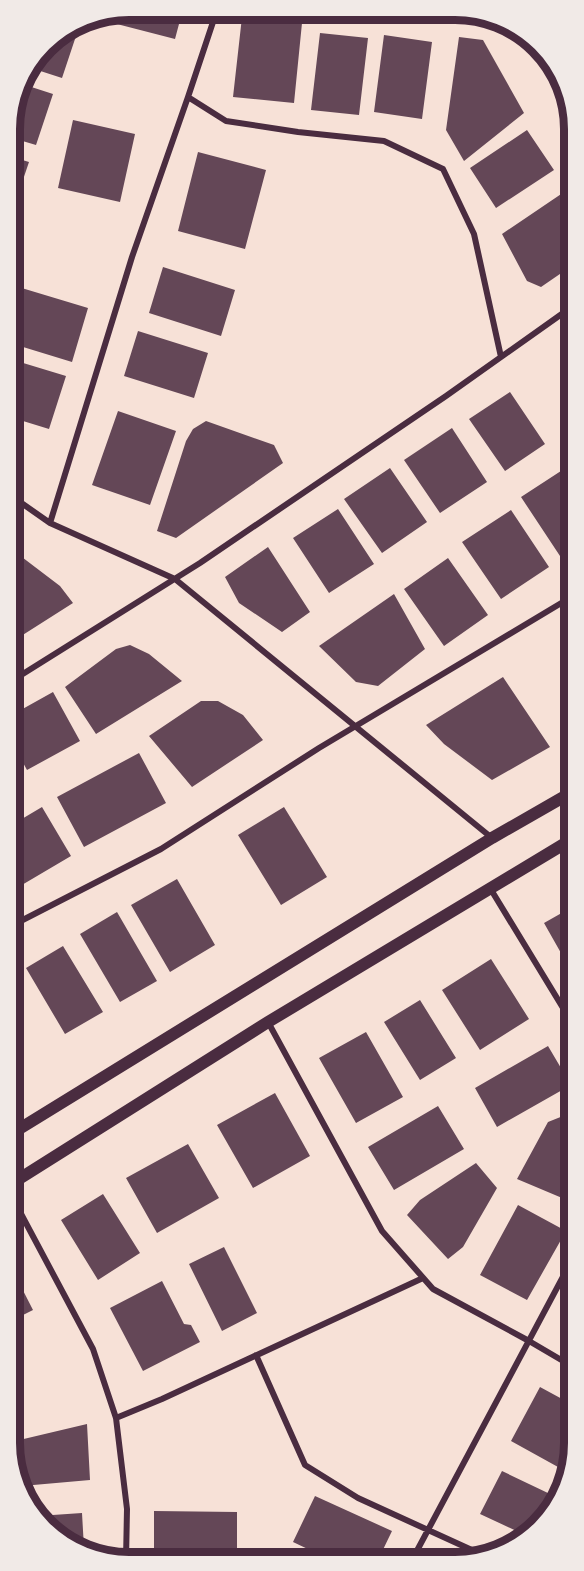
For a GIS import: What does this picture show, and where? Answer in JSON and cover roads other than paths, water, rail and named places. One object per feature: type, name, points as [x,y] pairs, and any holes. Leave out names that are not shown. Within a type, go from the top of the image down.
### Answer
[{"type":"main road","points":[[20,1128],[492,838],[564,797]]},
{"type":"main road","points":[[20,1178],[268,1022],[564,844]]},
{"type":"street","points":[[50,523],[132,257],[214,20]]},
{"type":"street","points":[[188,97],[226,121],[297,132],[384,141],[443,169],[474,234],[501,357]]},
{"type":"street","points":[[20,676],[175,579],[564,312]]},
{"type":"street","points":[[20,502],[50,523],[175,579],[492,838]]},
{"type":"street","points":[[20,921],[161,849],[319,748],[564,601]]},
{"type":"street","points":[[490,888],[564,1010]]},
{"type":"street","points":[[268,1022],[382,1231],[433,1289],[564,1362]]},
{"type":"street","points":[[20,1212],[93,1349],[116,1418],[127,1509],[126,1552]]},
{"type":"street","points":[[415,1552],[564,1275]]},
{"type":"street","points":[[116,1418],[423,1278]]},
{"type":"street","points":[[256,1356],[305,1465],[358,1498],[472,1550]]}]
